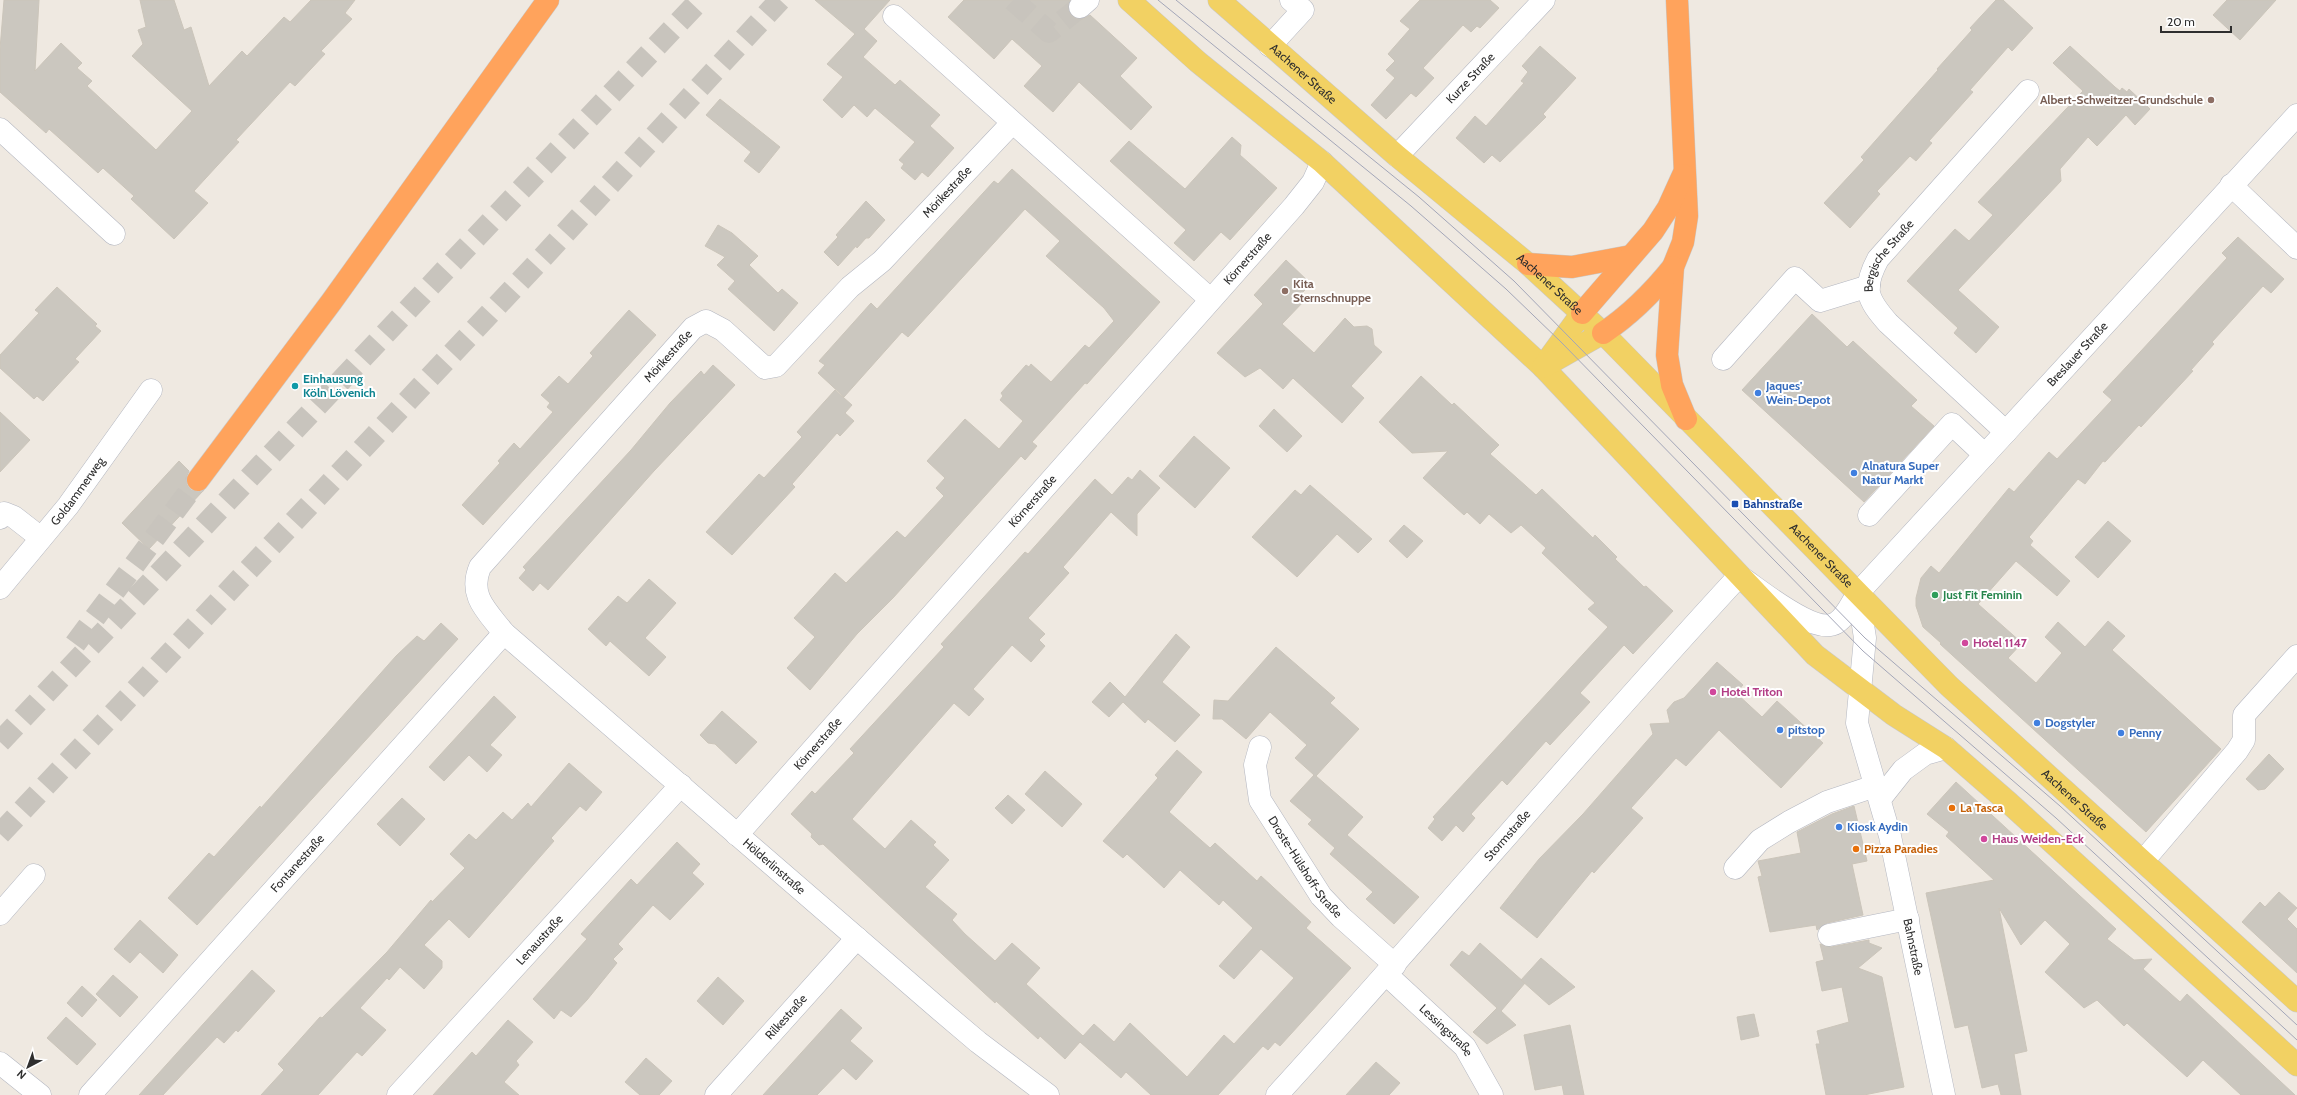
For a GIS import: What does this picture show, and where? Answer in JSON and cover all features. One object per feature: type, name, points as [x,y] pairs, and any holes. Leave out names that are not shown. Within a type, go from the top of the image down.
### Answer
[{"type":"highway","points":[[198,480],[332,301],[548,0]]},
{"type":"highway","points":[[1603,333],[1618,323],[1655,289],[1673,267],[1683,242],[1686,216],[1685,172],[1677,0]]},
{"type":"highway","points":[[1582,313],[1653,231],[1668,208],[1685,172]]},
{"type":"highway","points":[[1528,264],[1572,267],[1631,256]]},
{"type":"highway","points":[[1673,267],[1667,355],[1672,385],[1686,419]]},
{"type":"main road","name":"Aachener Straße","points":[[1129,0],[1198,62],[1322,162],[1543,366],[1739,576],[1815,654],[1860,687],[1894,715],[1946,748],[2008,802],[2297,1065]]},
{"type":"main road","name":"Aachener Straße","points":[[1219,0],[1397,156],[1528,264],[1582,313],[1949,686],[2144,860],[2297,1001]]},
{"type":"main road","points":[[1543,366],[1582,313]]},
{"type":"main road","points":[[1543,366],[1603,333]]},
{"type":"street","points":[[1270,46],[1303,10],[1291,0]]},
{"type":"street","name":"Kurze Straße","points":[[1397,156],[1544,0]]},
{"type":"street","points":[[894,16],[1210,299]]},
{"type":"street","name":"Bergische Straße","points":[[2006,432],[1888,323],[1872,304],[1868,278],[1878,259],[2028,91]]},
{"type":"street","name":"Breslauer Straße","points":[[1858,593],[2231,185],[2297,115]]},
{"type":"street","name":"Mörikestraße","points":[[504,633],[477,595],[474,586],[480,567],[693,328],[706,321],[723,330],[765,368],[776,366],[850,287],[882,261],[1012,123]]},
{"type":"street","points":[[0,129],[114,234]]},
{"type":"street","name":"Körnerstraße","points":[[737,835],[1210,299],[1294,206],[1312,182],[1322,162]]},
{"type":"street","points":[[2231,185],[2297,248]]},
{"type":"street","points":[[1723,359],[1795,278],[1820,301],[1869,286]]},
{"type":"street","name":"Goldammerweg","points":[[0,588],[68,506],[151,390]]},
{"type":"street","points":[[1870,515],[1952,424],[1985,455]]},
{"type":"street","points":[[0,518],[4,513],[14,517],[41,538]]},
{"type":"street","name":"Aachener Straße","points":[[1739,576],[1803,619],[1820,626],[1836,623],[1844,616],[1858,593]]},
{"type":"street","name":"Stormstraße","points":[[1277,1095],[1391,970],[1739,576]]},
{"type":"street","name":"Aachener Straße","points":[[1858,593],[1865,638],[1860,687]]},
{"type":"street","name":"Hölderlinstraße","points":[[504,633],[978,1042],[1048,1095]]},
{"type":"street","name":"Fontanestraße","points":[[90,1095],[504,633]]},
{"type":"street","points":[[2144,860],[2238,751],[2244,740],[2244,715],[2297,656]]},
{"type":"street","name":"Bahnstraße","points":[[1860,687],[1857,723],[1890,836],[1944,1095]]},
{"type":"street","name":"Droste-Hülshoff-Straße","points":[[1260,747],[1255,765],[1260,800],[1321,896],[1391,970]]},
{"type":"street","points":[[1735,868],[1760,840],[1789,822],[1827,802],[1878,792],[1908,766],[1925,754],[1946,748]]},
{"type":"street","name":"Lenaustraße","points":[[398,1095],[681,785]]},
{"type":"street","points":[[0,914],[34,875]]},
{"type":"street","points":[[1829,935],[1908,919]]},
{"type":"street","name":"Rilkestraße","points":[[716,1095],[857,938]]},
{"type":"street","name":"Lessingstraße","points":[[1391,970],[1465,1047],[1492,1095]]},
{"type":"street","points":[[0,1063],[40,1095]]},
{"type":"building","points":[[4,0],[39,0],[35,71],[61,43],[82,63],[77,68],[92,81],[87,86],[156,150],[192,111],[132,56],[143,44],[138,30],[146,27],[140,0],[174,0],[184,30],[191,27],[209,86],[242,51],[247,56],[284,17],[290,22],[311,0],[355,0],[345,13],[352,19],[321,51],[325,54],[295,86],[290,82],[236,140],[239,142],[194,191],[208,203],[174,239],[131,199],[134,196],[103,168],[98,173],[49,129],[46,133],[0,92],[0,49]]},
{"type":"building","points":[[815,0],[890,0],[864,29],[877,41],[863,57],[895,85],[900,80],[940,115],[930,126],[954,148],[928,177],[922,172],[915,180],[901,168],[904,164],[899,160],[915,142],[875,108],[867,117],[854,105],[842,118],[823,100],[843,77],[827,64],[855,34]]},
{"type":"building","points":[[964,0],[1070,0],[1068,9],[1071,15],[1082,19],[1090,15],[1137,58],[1120,76],[1152,107],[1131,130],[1079,82],[1053,112],[1024,86],[1042,66],[1012,39],[994,59],[948,17]]},
{"type":"building","points":[[1420,0],[1490,0],[1499,8],[1480,28],[1477,26],[1471,32],[1463,25],[1423,68],[1434,78],[1416,97],[1411,93],[1386,119],[1371,105],[1395,78],[1386,70],[1395,61],[1388,54],[1410,29],[1400,21]]},
{"type":"building","points":[[1996,0],[2003,0],[2033,28],[2012,51],[2008,47],[1970,90],[1973,92],[1929,141],[1932,143],[1916,161],[1910,156],[1877,191],[1880,194],[1850,228],[1824,203],[1864,160],[1861,157],[1938,70],[1937,69],[1972,30],[1970,28]]},
{"type":"building","points":[[2227,0],[2276,0],[2240,40],[2213,15]]},
{"type":"building","points":[[1540,46],[1576,78],[1543,114],[1546,117],[1500,162],[1492,155],[1484,163],[1456,138],[1475,116],[1486,126],[1524,83],[1521,81],[1528,72],[1522,66]]},
{"type":"building","points":[[2070,46],[2120,91],[2122,88],[2127,92],[2129,89],[2150,109],[2135,125],[2126,115],[2097,146],[2088,137],[2060,169],[2061,181],[1958,290],[1999,327],[1976,353],[1954,333],[1958,328],[1907,281],[1955,229],[1969,241],[1993,215],[1978,202],[2083,91],[2053,63]]},
{"type":"building","points":[[720,99],[780,147],[759,173],[744,161],[751,152],[706,115]]},
{"type":"building","points":[[1232,137],[1241,145],[1240,155],[1277,188],[1230,240],[1221,232],[1194,261],[1174,243],[1186,230],[1110,161],[1129,141],[1185,189]]},
{"type":"building","points":[[1012,169],[1160,302],[1087,384],[1085,383],[1032,442],[1037,446],[1025,460],[1021,456],[893,598],[857,634],[810,690],[787,668],[815,637],[794,618],[835,573],[846,583],[897,531],[905,538],[944,496],[936,488],[945,478],[927,461],[965,419],[999,449],[1023,421],[1000,400],[1003,396],[1001,393],[1026,365],[1029,367],[1031,364],[1051,382],[1085,345],[1089,348],[1114,321],[1104,308],[1046,256],[1060,241],[1025,209],[908,337],[902,332],[844,397],[818,373],[825,365],[819,361],[871,303],[877,309],[994,181],[998,184]]},
{"type":"building","points":[[866,201],[885,220],[869,238],[866,238],[857,248],[856,246],[838,266],[824,252],[838,237],[836,235]]},
{"type":"building","points":[[718,225],[732,233],[758,256],[749,265],[778,293],[782,289],[798,303],[774,331],[728,289],[735,281],[717,265],[725,257],[705,246]]},
{"type":"building","points":[[2238,237],[2284,279],[2271,293],[2263,286],[2212,342],[2214,344],[2191,370],[2193,371],[2141,427],[2139,425],[2105,462],[2103,461],[2085,484],[2078,479],[2029,537],[2033,541],[2030,545],[2070,581],[2057,596],[2016,561],[1978,604],[2022,643],[2008,658],[2036,683],[2062,653],[2045,637],[2058,622],[2085,647],[2108,621],[2125,636],[2112,650],[2221,749],[2146,832],[1923,627],[1916,606],[1916,598],[1921,578],[1931,566],[1939,573],[2009,488],[2014,492],[2049,452],[2057,459],[2112,400],[2103,392],[2227,258],[2222,253]]},
{"type":"building","points":[[1286,260],[1311,284],[1301,294],[1306,299],[1282,324],[1314,353],[1345,318],[1354,327],[1367,326],[1372,329],[1374,345],[1382,352],[1351,386],[1364,398],[1342,423],[1293,378],[1283,389],[1260,368],[1245,377],[1217,353],[1263,304],[1254,295]]},
{"type":"building","points":[[57,287],[97,324],[95,326],[101,331],[75,359],[79,362],[43,401],[37,396],[34,399],[0,368],[0,355],[39,313],[35,310]]},
{"type":"building","points":[[629,310],[656,335],[483,525],[462,505],[500,463],[498,461],[514,443],[520,449],[553,412],[547,407],[550,403],[541,395],[559,376],[568,384],[593,356],[590,353]]},
{"type":"building","points":[[1812,314],[1847,347],[1853,341],[1917,400],[1911,406],[1934,426],[1864,502],[1742,390]]},
{"type":"building","points":[[713,365],[735,385],[654,471],[548,590],[540,583],[533,591],[519,578],[526,570],[523,567],[631,450],[670,403],[701,371],[704,375]]},
{"type":"building","points":[[1421,376],[1452,405],[1454,403],[1499,445],[1490,454],[1536,495],[1542,489],[1593,538],[1595,535],[1617,557],[1615,559],[1644,587],[1646,586],[1673,611],[1633,654],[1624,645],[1580,693],[1590,702],[1550,745],[1546,741],[1507,785],[1502,780],[1471,814],[1475,818],[1463,832],[1456,825],[1442,841],[1428,828],[1435,819],[1433,817],[1608,627],[1588,609],[1595,603],[1542,553],[1546,548],[1521,525],[1511,533],[1489,514],[1480,524],[1467,512],[1464,515],[1423,478],[1448,451],[1412,453],[1379,422]]},
{"type":"building","points":[[835,390],[852,405],[845,413],[854,421],[840,436],[837,433],[792,484],[795,487],[732,555],[706,532],[759,474],[764,478],[802,437],[797,432]]},
{"type":"building","points":[[1274,409],[1302,436],[1287,452],[1259,426]]},
{"type":"building","points":[[0,412],[30,440],[0,472]]},
{"type":"building","points":[[1194,436],[1230,468],[1195,508],[1159,476]]},
{"type":"building","points":[[179,461],[189,471],[186,478],[187,485],[191,490],[202,492],[149,549],[122,523]]},
{"type":"building","points":[[1140,470],[1160,488],[1137,514],[1137,536],[1111,512],[1063,567],[1069,573],[1028,618],[1045,634],[1039,640],[1045,646],[1031,662],[1012,645],[973,689],[984,699],[969,716],[954,703],[852,819],[885,849],[911,820],[936,842],[933,845],[949,860],[925,887],[957,914],[952,920],[965,934],[995,961],[1012,943],[1040,968],[1026,984],[1083,1036],[1094,1024],[1114,1042],[1130,1023],[1187,1077],[1224,1035],[1234,1044],[1294,978],[1261,949],[1234,979],[1219,966],[1253,928],[1223,900],[1219,905],[1180,870],[1164,888],[1127,854],[1123,858],[1103,841],[1158,778],[1155,775],[1177,750],[1202,772],[1169,812],[1210,848],[1215,843],[1257,881],[1261,876],[1311,922],[1306,928],[1351,968],[1280,1046],[1275,1042],[1268,1050],[1263,1046],[1218,1095],[1151,1095],[1126,1072],[1121,1078],[1080,1042],[1065,1059],[1040,1036],[1038,1039],[996,1001],[995,1003],[823,844],[819,845],[811,837],[812,834],[791,814],[812,791],[815,794],[854,753],[850,749],[944,647],[941,644],[1025,552],[1028,554],[1095,479],[1112,495],[1128,477],[1132,480]]},
{"type":"building","points":[[1310,485],[1372,539],[1358,553],[1337,534],[1297,577],[1252,537],[1295,490],[1301,495]]},
{"type":"building","points":[[2108,521],[2131,541],[2098,578],[2075,557]]},
{"type":"building","points":[[1404,525],[1423,541],[1407,558],[1389,541]]},
{"type":"building","points":[[649,579],[676,603],[645,638],[666,657],[649,676],[610,641],[606,646],[588,629],[618,596],[627,603]]},
{"type":"building","points":[[441,623],[458,639],[197,925],[168,898],[209,853],[214,857],[260,806],[261,808],[396,656],[417,636],[424,641]]},
{"type":"building","points":[[1176,634],[1190,647],[1162,682],[1200,715],[1175,742],[1148,719],[1145,723],[1123,702],[1109,717],[1092,702],[1110,682],[1125,697]]},
{"type":"building","points":[[1276,647],[1335,698],[1330,703],[1359,729],[1316,776],[1363,817],[1347,835],[1419,897],[1394,924],[1366,899],[1373,892],[1330,854],[1335,848],[1308,824],[1312,820],[1290,801],[1314,775],[1295,758],[1307,745],[1270,712],[1246,739],[1222,719],[1213,719],[1214,700],[1228,701]]},
{"type":"building","points":[[1717,662],[1743,685],[1736,693],[1762,717],[1777,701],[1823,743],[1781,788],[1719,730],[1686,766],[1676,758],[1631,808],[1643,818],[1594,873],[1592,871],[1537,938],[1500,908],[1539,859],[1583,814],[1653,734],[1650,724],[1670,723],[1667,710],[1674,702],[1684,698]]},
{"type":"building","points":[[494,696],[516,717],[490,745],[502,755],[487,772],[469,755],[444,781],[429,767]]},
{"type":"building","points":[[722,711],[757,742],[736,764],[715,744],[708,743],[700,735]]},
{"type":"building","points":[[2269,754],[2284,769],[2265,789],[2258,790],[2246,779]]},
{"type":"building","points":[[569,763],[602,792],[586,811],[580,806],[551,838],[554,841],[469,938],[449,919],[424,945],[442,961],[442,968],[424,989],[400,967],[389,980],[387,978],[360,1008],[386,1030],[362,1056],[357,1052],[318,1095],[261,1095],[284,1070],[278,1064],[320,1017],[322,1018],[387,952],[431,900],[432,902],[465,868],[450,854],[469,834],[476,840],[503,812],[512,820],[528,803],[531,807]]},
{"type":"building","points":[[1045,771],[1082,804],[1062,827],[1025,794]]},
{"type":"building","points":[[1956,782],[2116,929],[2107,939],[2134,960],[2152,959],[2143,969],[2180,1002],[2187,994],[2295,1095],[2241,1095],[2203,1060],[2187,1077],[2127,1023],[2124,1026],[2097,1000],[2084,1008],[2045,972],[2070,944],[2045,920],[2021,945],[1999,908],[2027,1051],[2014,1054],[2021,1095],[2001,1095],[1998,1084],[1982,1088],[1968,1025],[1955,1028],[1926,893],[1994,880],[1946,836],[1949,832],[1927,814]]},
{"type":"building","points":[[1008,795],[1025,810],[1012,824],[995,808]]},
{"type":"building","points":[[402,798],[425,819],[400,846],[377,824]]},
{"type":"building","points":[[1854,806],[1867,861],[1852,864],[1863,915],[1827,923],[1817,930],[1816,925],[1770,932],[1758,877],[1762,876],[1758,861],[1801,853],[1797,832],[1832,814]]},
{"type":"building","points":[[677,842],[700,864],[692,873],[704,884],[670,920],[653,905],[618,944],[623,949],[613,959],[617,963],[587,1000],[571,1017],[561,1010],[554,1019],[533,999],[587,939],[581,934],[631,879],[637,885]]},
{"type":"building","points":[[2279,892],[2297,908],[2287,919],[2297,929],[2297,973],[2242,922],[2260,902],[2265,907]]},
{"type":"building","points":[[140,920],[178,955],[163,973],[140,952],[130,963],[114,949]]},
{"type":"building","points":[[1869,940],[1869,943],[1882,948],[1858,968],[1882,977],[1904,1087],[1864,1095],[1826,1095],[1816,1044],[1820,1044],[1817,1031],[1849,1022],[1842,987],[1822,991],[1816,962],[1824,960],[1820,944],[1831,947]]},
{"type":"building","points":[[1480,943],[1525,983],[1501,1011],[1516,1025],[1487,1044],[1473,1032],[1497,1008],[1450,965],[1462,951],[1469,956]]},
{"type":"building","points":[[1541,958],[1575,987],[1549,1005],[1521,980]]},
{"type":"building","points":[[252,970],[275,991],[238,1032],[236,1030],[224,1043],[217,1037],[163,1095],[139,1095]]},
{"type":"building","points":[[113,975],[138,997],[120,1017],[96,994]]},
{"type":"building","points":[[718,977],[744,1001],[723,1025],[697,1001]]},
{"type":"building","points":[[82,986],[97,1000],[82,1017],[67,1003]]},
{"type":"building","points":[[841,1009],[862,1028],[850,1041],[873,1061],[856,1080],[843,1068],[817,1095],[763,1095]]},
{"type":"building","points":[[1754,1014],[1759,1036],[1741,1040],[1737,1017]]},
{"type":"building","points":[[66,1017],[96,1044],[77,1065],[47,1038]]},
{"type":"building","points":[[508,1020],[533,1042],[516,1061],[519,1065],[504,1082],[519,1095],[433,1095],[472,1052],[476,1056]]},
{"type":"building","points":[[1570,1025],[1584,1095],[1564,1095],[1562,1085],[1535,1090],[1524,1035]]},
{"type":"building","points":[[646,1058],[672,1081],[659,1095],[640,1095],[625,1082]]},
{"type":"building","points":[[1376,1062],[1400,1083],[1389,1095],[1346,1095]]},
{"type":"tunnel","points":[[0,742],[700,0]]},
{"type":"tunnel","points":[[0,834],[543,257],[780,0]]},
{"type":"tunnel","points":[[1013,0],[1049,32],[1080,7]]},
{"type":"tunnel","points":[[75,644],[198,480]]},
{"type":"tram line","points":[[1158,0],[1411,206],[1506,289],[1561,342],[1863,651],[2056,818],[2297,1040]]},
{"type":"tram line","points":[[1176,0],[1419,197],[1514,281],[1865,638],[2060,806],[2297,1025]]},
{"type":"place","name":"Albert-Schweitzer-Grundschule","points":[[2211,100]]},
{"type":"place","name":"Kita Sternschnuppe","points":[[1285,291]]},
{"type":"place","name":"Einhausung Köln Lövenich","points":[[295,386]]},
{"type":"place","name":"Jaques' Wein-Depot","points":[[1758,393]]},
{"type":"place","name":"Alnatura Super Natur Markt","points":[[1854,473]]},
{"type":"place","name":"Bahnstraße","points":[[1735,504]]},
{"type":"place","name":"Just Fit Feminin","points":[[1935,595]]},
{"type":"place","name":"Hotel 1147","points":[[1965,643]]},
{"type":"place","name":"Hotel Triton","points":[[1713,692]]},
{"type":"place","name":"Dogstyler","points":[[2037,723]]},
{"type":"place","name":"pitstop","points":[[1780,730]]},
{"type":"place","name":"Penny","points":[[2121,733]]},
{"type":"place","name":"La Tasca","points":[[1952,808]]},
{"type":"place","name":"Kiosk Aydin","points":[[1839,827]]},
{"type":"place","name":"Haus Weiden-Eck","points":[[1984,839]]},
{"type":"place","name":"Pizza Paradies","points":[[1856,849]]}]
